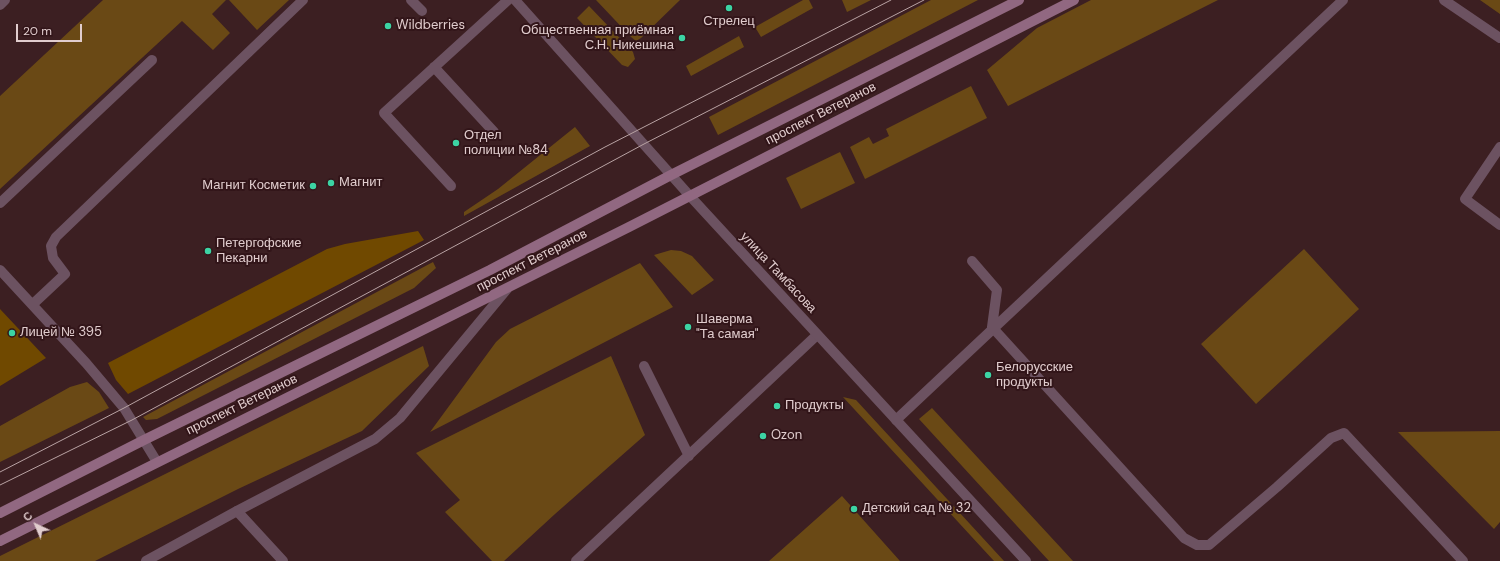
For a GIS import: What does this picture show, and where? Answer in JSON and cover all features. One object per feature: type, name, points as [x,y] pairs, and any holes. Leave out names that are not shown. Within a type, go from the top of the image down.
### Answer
[{"type":"main road","name":"проспект Ветеранов","points":[[0,513],[144,440],[490,270],[671,175],[1019,0]]},
{"type":"main road","name":"проспект Ветеранов","points":[[0,541],[507,288],[1074,0]]},
{"type":"street","points":[[0,5],[5,0]]},
{"type":"street","points":[[33,304],[65,274],[53,258],[51,246],[56,237],[303,0]]},
{"type":"street","points":[[411,0],[422,11]]},
{"type":"street","points":[[451,186],[384,114],[508,0]]},
{"type":"street","points":[[896,420],[992,328],[1343,0]]},
{"type":"street","points":[[1444,0],[1500,38]]},
{"type":"street","name":"улица Тамбасова","points":[[520,2],[689,195],[1026,561]]},
{"type":"street","points":[[0,203],[152,60]]},
{"type":"street","points":[[434,67],[494,132]]},
{"type":"street","points":[[1500,147],[1465,199],[1500,225]]},
{"type":"street","points":[[972,261],[997,290],[992,328],[1184,538],[1197,545],[1209,545],[1277,487],[1331,438],[1344,433],[1462,561]]},
{"type":"street","points":[[0,270],[33,304],[124,408],[157,462]]},
{"type":"street","points":[[146,561],[237,511],[375,439],[400,418],[507,288]]},
{"type":"street","points":[[576,561],[817,335]]},
{"type":"street","points":[[644,366],[689,456]]},
{"type":"street","points":[[237,511],[283,561]]},
{"type":"shaded area","points":[[103,0],[226,0],[212,14],[230,33],[213,50],[182,21],[0,189],[0,96]]},
{"type":"shaded area","points":[[229,0],[289,0],[257,30]]},
{"type":"shaded area","points":[[596,0],[680,0],[641,38],[636,41]]},
{"type":"shaded area","points":[[803,0],[809,0],[813,8],[761,37],[755,27]]},
{"type":"shaded area","points":[[842,0],[871,0],[847,12]]},
{"type":"shaded area","points":[[931,0],[978,0],[718,135],[709,117]]},
{"type":"shaded area","points":[[1091,0],[1218,0],[1008,106],[987,70],[1037,28]]},
{"type":"shaded area","points":[[1480,0],[1500,0],[1500,14]]},
{"type":"shaded area","points":[[589,6],[633,52],[635,59],[628,67],[622,65],[577,18]]},
{"type":"shaded area","points":[[739,36],[744,47],[691,76],[686,66]]},
{"type":"shaded area","points":[[971,86],[987,118],[865,179],[850,147],[869,137],[873,144],[889,136],[886,129]]},
{"type":"shaded area","points":[[575,127],[590,146],[464,216],[464,212],[498,189]]},
{"type":"shaded area","points":[[840,152],[855,183],[801,209],[786,178]]},
{"type":"shaded area","points":[[418,231],[424,240],[128,394],[116,380],[108,363],[327,249],[345,244]]},
{"type":"shaded area","points":[[1304,249],[1359,309],[1256,404],[1201,344]]},
{"type":"shaded area","points":[[671,250],[681,251],[692,256],[714,280],[692,295],[654,255]]},
{"type":"shaded area","points":[[433,262],[436,268],[414,288],[157,419],[146,420],[143,417]]},
{"type":"shaded area","points":[[640,263],[673,307],[430,432],[496,342],[510,329]]},
{"type":"shaded area","name":"Лицей № 395","points":[[0,309],[46,358],[0,386]]},
{"type":"shaded area","points":[[423,346],[429,366],[362,431],[238,489],[95,561],[0,561],[0,556]]},
{"type":"shaded area","points":[[611,356],[645,435],[504,561],[492,561],[445,512],[460,500],[416,453]]},
{"type":"shaded area","points":[[87,382],[99,392],[109,408],[0,462],[0,426],[70,387]]},
{"type":"shaded area","points":[[843,397],[856,400],[1004,561],[994,561]]},
{"type":"shaded area","points":[[932,408],[1073,561],[1049,561],[919,419]]},
{"type":"shaded area","points":[[1500,431],[1500,522],[1494,529],[1398,432]]},
{"type":"shaded area","points":[[842,496],[900,561],[769,561]]},
{"type":"tram line","points":[[0,472],[124,408],[605,147],[891,0]]},
{"type":"tram line","points":[[0,485],[132,420],[644,144],[924,0]]},
{"type":"place","name":"Стрелец","points":[[729,8]]},
{"type":"place","name":"Wildberries","points":[[388,26]]},
{"type":"place","name":"Общественная приёмная С.Н. Никешина","points":[[682,38]]},
{"type":"place","name":"Отдел полиции №84","points":[[456,143]]},
{"type":"place","name":"Магнит","points":[[331,183]]},
{"type":"place","name":"Магнит Косметик","points":[[313,186]]},
{"type":"place","name":"Петергофские Пекарни","points":[[208,251]]},
{"type":"place","name":"Шаверма \"Та самая\"","points":[[688,327]]},
{"type":"place","name":"Лицей № 395","points":[[12,333]]},
{"type":"place","name":"Белорусские продукты","points":[[988,375]]},
{"type":"place","name":"Продукты","points":[[777,406]]},
{"type":"place","name":"Ozon","points":[[763,436]]},
{"type":"place","name":"Детский сад № 32","points":[[854,509]]}]
